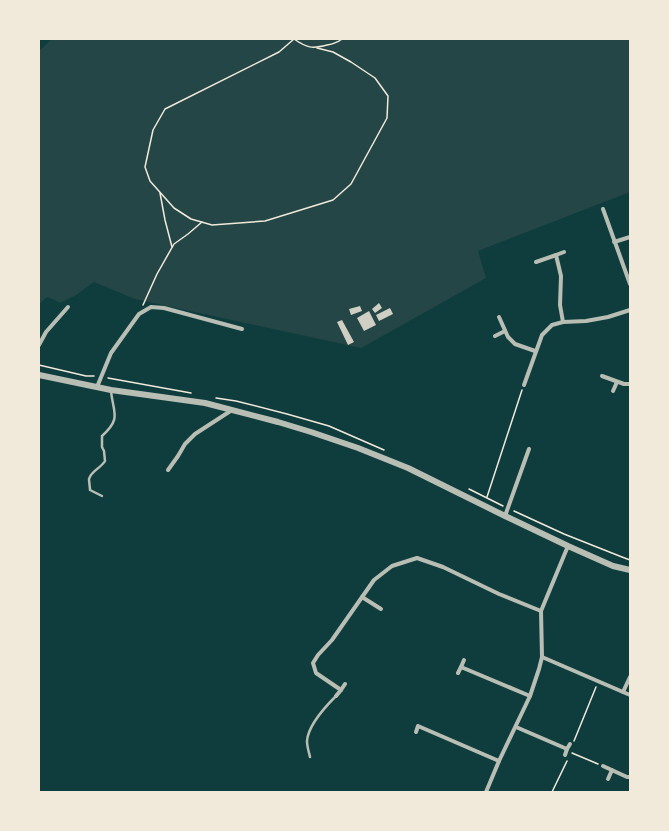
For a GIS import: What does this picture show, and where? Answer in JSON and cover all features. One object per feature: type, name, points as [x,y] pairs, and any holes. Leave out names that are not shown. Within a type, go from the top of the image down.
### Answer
[{"type":"street","points":[[602,209],[630,284]]},
{"type":"street","points":[[614,242],[630,237]]},
{"type":"street","points":[[536,262],[564,252]]},
{"type":"street","points":[[556,255],[561,276],[560,304],[563,322]]},
{"type":"street","points":[[39,345],[46,332],[68,307]]},
{"type":"street","points":[[97,387],[111,353],[138,314],[151,307],[164,308],[242,329]]},
{"type":"street","points":[[524,385],[542,335],[552,325],[563,322],[586,321],[630,310]]},
{"type":"street","points":[[499,317],[508,337],[515,344],[535,351]]},
{"type":"street","points":[[495,336],[505,331]]},
{"type":"street","points":[[39,375],[111,390],[205,403],[284,424],[358,448],[408,468],[568,546],[613,566],[630,570]]},
{"type":"street","points":[[602,376],[617,382],[630,384]]},
{"type":"street","points":[[614,391],[617,382]]},
{"type":"street","points":[[168,470],[185,444],[195,434],[232,410]]},
{"type":"street","points":[[505,516],[529,449]]},
{"type":"street","points":[[487,792],[499,761],[530,696],[539,669],[542,657],[541,611],[568,546]]},
{"type":"street","points":[[341,690],[316,673],[313,663],[318,655],[332,640],[374,580],[392,566],[418,558],[443,567],[499,594],[541,611]]},
{"type":"street","points":[[362,597],[381,609]]},
{"type":"street","points":[[542,657],[630,695]]},
{"type":"street","points":[[458,673],[464,660]]},
{"type":"street","points":[[461,667],[530,696]]},
{"type":"street","points":[[623,692],[630,677]]},
{"type":"street","points":[[336,696],[345,684]]},
{"type":"street","points":[[416,732],[420,720]]},
{"type":"street","points":[[418,726],[499,761]]},
{"type":"street","points":[[516,727],[569,751]]},
{"type":"street","points":[[565,755],[569,751],[570,744]]},
{"type":"street","points":[[603,766],[630,777]]},
{"type":"street","points":[[608,779],[612,770]]},
{"type":"lane","points":[[102,496],[90,490],[89,479],[93,472],[102,466],[105,461],[102,447],[102,436],[112,426],[115,411],[111,390]]},
{"type":"lane","points":[[310,757],[307,739],[310,729],[336,696]]},
{"type":"path","points":[[294,39],[306,46],[317,48],[333,52],[375,78],[388,96],[387,118],[351,184],[333,200],[265,221],[212,225],[191,219],[174,208],[150,181],[145,167],[153,130],[165,109],[279,52],[294,39]]},
{"type":"path","points":[[317,48],[338,42],[342,39]]},
{"type":"path","points":[[160,193],[172,247]]},
{"type":"path","points":[[138,314],[156,274],[174,244],[202,222]]},
{"type":"path","points":[[483,505],[524,385]]},
{"type":"path","points":[[570,744],[573,743],[599,682]]},
{"type":"path","points":[[552,792],[569,751],[603,766]]},
{"type":"shaded area","points":[[52,39],[630,39],[630,192],[478,251],[486,278],[361,348],[135,299],[94,282],[78,294],[60,303],[47,297],[39,304],[39,51]]},
{"type":"building","points":[[379,303],[382,308],[375,313],[372,309]]},
{"type":"building","points":[[360,306],[362,311],[351,315],[349,309]]},
{"type":"building","points":[[390,308],[393,314],[379,321],[376,315]]},
{"type":"building","points":[[369,311],[376,325],[364,331],[357,318]]},
{"type":"building","points":[[342,320],[354,342],[348,345],[337,322]]}]
